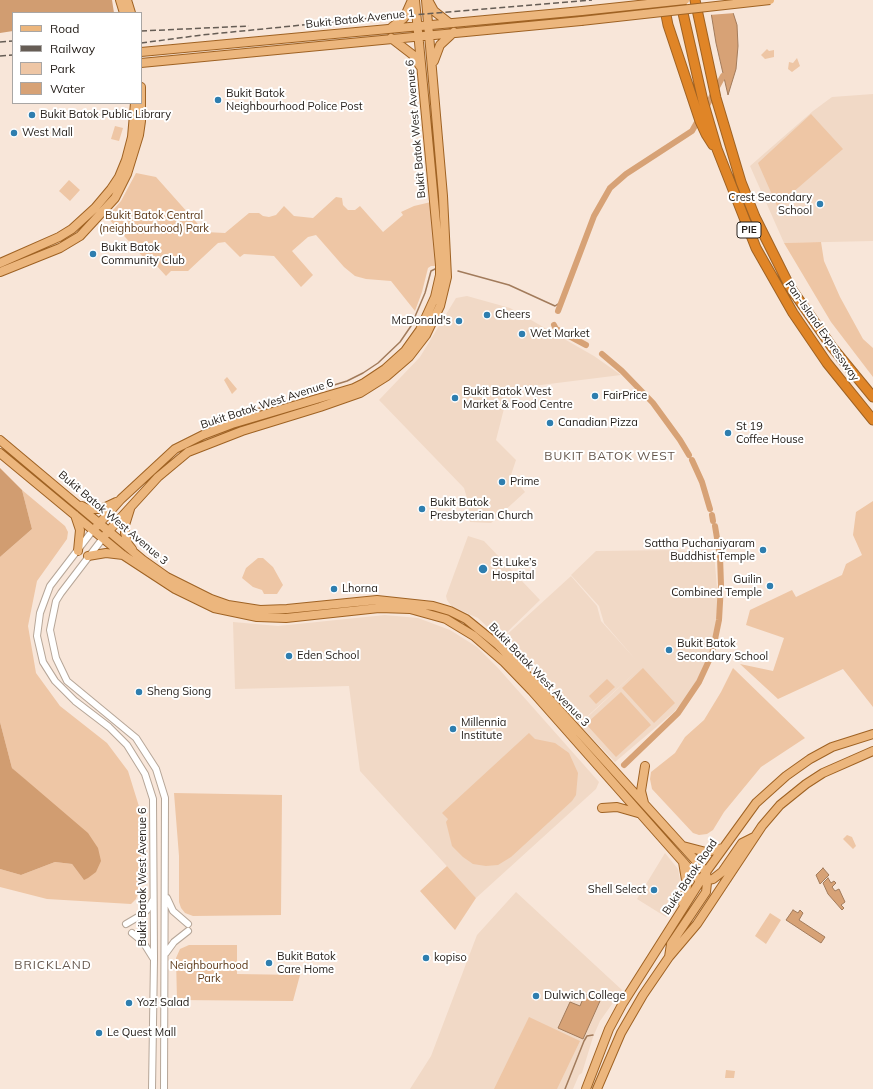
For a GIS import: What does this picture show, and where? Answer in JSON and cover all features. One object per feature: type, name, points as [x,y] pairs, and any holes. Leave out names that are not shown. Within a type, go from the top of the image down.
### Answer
[{"type":"highway","points":[[663,0],[668,25],[701,116]]},
{"type":"highway","points":[[680,0],[703,101],[701,116]]},
{"type":"highway","name":"Pan-Island Expressway","points":[[695,0],[716,98],[741,182],[755,218],[790,287],[832,348],[873,396]]},
{"type":"highway","name":"Pan-Island Expressway","points":[[701,116],[710,141],[717,149],[756,248],[785,301],[827,363],[873,420]]},
{"type":"highway","points":[[858,403],[873,425]]},
{"type":"main road","points":[[120,0],[124,12]]},
{"type":"main road","points":[[127,0],[131,12]]},
{"type":"main road","points":[[392,27],[404,18],[413,0]]},
{"type":"main road","name":"Bukit Batok West Avenue 6","points":[[93,530],[163,459],[190,441],[232,424],[354,388],[385,369],[405,351],[420,330],[435,296],[440,270],[422,68],[413,0]]},
{"type":"main road","points":[[427,0],[434,10],[448,22]]},
{"type":"main road","name":"Bukit Batok West Avenue 6","points":[[103,538],[164,471],[188,452],[242,431],[320,408],[360,393],[387,376],[409,357],[420,343],[440,306],[447,277],[443,196],[427,0]]},
{"type":"main road","name":"Bukit Batok Avenue 1","points":[[142,52],[685,0]]},
{"type":"main road","name":"Bukit Batok Avenue 1","points":[[142,63],[581,21],[774,0]]},
{"type":"main road","points":[[433,64],[435,54],[440,45],[455,32]]},
{"type":"main road","points":[[391,38],[413,55],[422,68]]},
{"type":"main road","points":[[0,263],[59,237],[76,226],[95,208],[119,177],[126,160],[132,137],[134,104]]},
{"type":"main road","points":[[0,272],[60,248],[80,236],[115,198],[128,174],[139,135],[141,104]]},
{"type":"main road","name":"Bukit Batok West Avenue 3","points":[[0,440],[100,523],[137,556],[162,574],[193,592],[228,605],[256,610],[287,609],[377,600],[433,606],[450,611],[472,624],[498,645],[706,872]]},
{"type":"main road","name":"Bukit Batok West Avenue 3","points":[[0,453],[123,554],[175,589],[214,608],[238,614],[286,618],[379,608],[410,609],[446,619],[474,636],[504,662],[532,691],[639,813],[683,861],[704,881]]},
{"type":"main road","points":[[76,503],[88,509],[101,509],[122,499]]},
{"type":"main road","points":[[131,506],[125,533],[128,544],[137,556]]},
{"type":"main road","points":[[75,514],[80,530],[78,551]]},
{"type":"main road","points":[[88,556],[106,553],[123,554]]},
{"type":"main road","name":"Bukit Batok Road","points":[[706,872],[756,803],[786,776],[810,758],[832,747],[873,734]]},
{"type":"main road","points":[[597,1089],[621,1033],[643,995],[669,957],[697,924],[754,836],[780,805],[806,784],[873,751]]},
{"type":"main road","points":[[644,804],[641,791],[645,766]]},
{"type":"main road","points":[[602,808],[617,808],[639,813]]},
{"type":"main road","points":[[704,881],[722,872],[742,843],[754,836]]},
{"type":"main road","points":[[680,845],[688,849],[706,852],[723,848]]},
{"type":"main road","points":[[682,908],[687,886],[683,861]]},
{"type":"main road","points":[[669,957],[671,944],[706,892],[704,881],[706,872]]},
{"type":"main road","name":"Bukit Batok Road","points":[[586,1089],[609,1029],[654,952],[682,908],[704,881]]},
{"type":"street","name":"Bukit Batok West Avenue 6","points":[[93,530],[78,551],[57,574],[44,598],[37,628],[43,662],[55,681],[75,701],[109,727],[127,745],[145,774],[151,791],[154,808],[152,1089]]},
{"type":"street","name":"Bukit Batok West Avenue 6","points":[[103,538],[68,582],[56,601],[50,630],[56,658],[67,680],[136,738],[156,769],[166,798],[164,1089]]},
{"type":"street","points":[[166,895],[173,911],[188,924]]},
{"type":"street","points":[[126,924],[148,910],[154,896]]},
{"type":"street","points":[[166,952],[174,942],[188,931]]},
{"type":"street","points":[[132,933],[143,942],[154,959]]},
{"type":"shaded area","points":[[0,0],[112,0],[114,12],[12,12],[12,31],[0,33]]},
{"type":"shaded area","name":"Crest Secondary School","points":[[873,94],[873,241],[784,243],[750,166],[813,111],[832,97]]},
{"type":"shaded area","points":[[467,296],[510,308],[594,356],[621,375],[509,389],[496,440],[516,460],[511,475],[525,492],[491,523],[470,522],[469,505],[464,488],[379,400],[420,357],[456,298]]},
{"type":"shaded area","points":[[0,468],[22,490],[32,529],[0,557]]},
{"type":"shaded area","name":"St Luke’s Hospital","points":[[468,536],[484,541],[540,600],[500,639],[478,618],[452,607],[447,600],[446,596]]},
{"type":"shaded area","name":"Bukit Batok Secondary School","points":[[675,550],[714,553],[718,599],[715,634],[704,667],[691,691],[674,712],[615,762],[579,725],[642,666],[579,724],[501,640],[571,576],[597,606],[601,621],[635,659],[604,623],[599,606],[571,575],[596,551]]},
{"type":"shaded area","name":"Millennia Institute","points":[[385,615],[418,618],[450,630],[477,647],[498,668],[599,782],[596,789],[476,898],[360,771],[349,686],[235,689],[233,622],[278,626]]},
{"type":"shaded area","points":[[0,722],[12,768],[88,833],[98,848],[101,861],[96,872],[88,878],[84,880],[72,864],[55,862],[21,875],[0,869]]},
{"type":"shaded area","points":[[665,853],[678,869],[680,880],[678,897],[666,917],[637,899]]},
{"type":"shaded area","name":"Dulwich College","points":[[516,892],[622,990],[600,1021],[593,1037],[582,1073],[579,1075],[573,1089],[410,1089],[431,1056],[477,935]]},
{"type":"green space","points":[[767,49],[769,51],[774,50],[774,57],[765,59],[761,55]]},
{"type":"green space","points":[[797,58],[800,66],[792,72],[788,69],[789,62],[793,63]]},
{"type":"green space","points":[[811,114],[843,149],[777,206],[758,163]]},
{"type":"green space","points":[[115,126],[123,128],[119,141],[111,139]]},
{"type":"green space","name":"Bukit Batok Central (neighbourhood) Park","points":[[136,173],[156,177],[205,232],[225,233],[249,213],[259,213],[263,216],[269,217],[276,215],[284,206],[294,216],[313,218],[336,197],[342,198],[343,205],[348,210],[355,210],[360,206],[383,232],[403,215],[401,212],[414,206],[431,202],[436,266],[431,266],[428,268],[422,292],[415,311],[391,281],[366,279],[355,276],[344,267],[316,235],[308,237],[292,251],[313,275],[301,287],[274,256],[244,254],[240,257],[225,242],[218,243],[188,271],[171,271],[166,276],[156,265],[153,268],[107,217],[121,201]]},
{"type":"green space","points":[[69,180],[80,190],[70,201],[59,191]]},
{"type":"green space","points":[[821,242],[824,261],[840,297],[863,339],[873,348],[873,377],[831,322],[784,243]]},
{"type":"green space","points":[[227,377],[237,389],[232,394],[224,380]]},
{"type":"green space","points":[[22,490],[65,526],[68,532],[67,539],[37,581],[28,626],[36,673],[60,706],[107,743],[128,771],[142,816],[140,887],[136,899],[131,904],[47,899],[0,887],[0,869],[21,875],[55,862],[72,864],[84,880],[34,788],[12,768],[0,722],[0,557],[32,529]]},
{"type":"green space","points":[[873,501],[873,707],[843,669],[778,699],[740,664],[773,671],[784,638],[746,625],[750,610],[792,590],[796,597],[842,575],[846,564],[862,555],[853,535],[856,512]]},
{"type":"green space","points":[[258,558],[263,558],[273,567],[283,585],[277,594],[264,594],[262,590],[253,587],[242,578],[246,568]]},
{"type":"green space","points":[[643,668],[675,703],[654,723],[622,688]]},
{"type":"green space","points":[[733,668],[805,738],[761,767],[724,812],[713,830],[707,834],[699,835],[693,833],[652,789],[650,779],[651,772],[675,753],[685,737],[704,720],[721,692]]},
{"type":"green space","points":[[607,679],[615,687],[596,704],[589,696]]},
{"type":"green space","points":[[621,692],[651,725],[616,757],[586,724]]},
{"type":"green space","points":[[529,733],[535,739],[555,743],[569,753],[578,773],[576,795],[572,801],[511,857],[498,865],[486,866],[473,864],[452,846],[446,822],[448,819],[442,813]]},
{"type":"green space","points":[[174,793],[282,795],[281,915],[193,916],[185,913],[179,902],[179,856]]},
{"type":"green space","points":[[847,835],[852,837],[856,846],[853,849],[843,839]]},
{"type":"green space","points":[[447,866],[476,898],[455,930],[420,891]]},
{"type":"green space","points":[[770,913],[781,920],[766,944],[755,936]]},
{"type":"green space","name":"Neighbourhood Park","points":[[189,945],[237,945],[237,974],[300,975],[293,1001],[177,1000],[176,958],[180,949]]},
{"type":"green space","points":[[529,1017],[580,1041],[557,1089],[494,1089]]},
{"type":"green space","points":[[726,1070],[735,1071],[734,1078],[725,1078]]},
{"type":"water","points":[[709,0],[729,0],[737,25],[738,46],[736,69],[728,95],[716,43]]},
{"type":"water","points":[[823,868],[829,875],[820,884],[816,875]]},
{"type":"water","points":[[828,878],[831,883],[834,881],[836,883],[832,887],[835,891],[839,889],[845,902],[841,905],[844,908],[842,910],[828,894],[823,883]]},
{"type":"water","points":[[793,910],[798,913],[800,910],[803,913],[799,920],[825,937],[821,943],[786,920]]},
{"type":"water","points":[[585,994],[600,1001],[583,1039],[558,1028],[570,1002],[580,1006]]},
{"type":"pier","points":[[707,0],[731,0],[735,13],[709,15]]},
{"type":"waterway","points":[[705,109],[723,76]]},
{"type":"waterway","points":[[558,311],[594,216],[610,188],[626,174],[692,131],[700,117]]},
{"type":"waterway","points":[[234,416],[347,381],[378,363],[400,342],[411,326],[425,293],[431,271],[435,269]]},
{"type":"waterway","points":[[458,271],[509,285],[555,306],[561,302]]},
{"type":"waterway","points":[[554,325],[556,329],[586,345]]},
{"type":"waterway","points":[[602,354],[622,371],[653,403],[689,455]]},
{"type":"waterway","points":[[692,460],[702,482],[710,509]]},
{"type":"waterway","points":[[712,515],[713,521]]},
{"type":"waterway","points":[[624,765],[678,713],[699,682],[712,654],[719,620],[721,585],[720,556],[715,526]]},
{"type":"waterway","points":[[565,1089],[584,1041],[587,1036],[593,1035]]},
{"type":"railway","points":[[142,43],[202,35],[363,19],[592,0]]},
{"type":"railway","points":[[142,31],[249,26]]},
{"type":"railway","points":[[0,42],[12,41]]},
{"type":"railway","points":[[0,56],[12,55]]},
{"type":"place","name":"Bukit Batok Neighbourhood Police Post","points":[[218,100]]},
{"type":"place","name":"Bukit Batok Public Library","points":[[32,115]]},
{"type":"place","name":"West Mall","points":[[14,133]]},
{"type":"place","name":"Crest Secondary School","points":[[820,204]]},
{"type":"place","name":"Bukit Batok Community Club","points":[[93,254]]},
{"type":"place","name":"Cheers","points":[[487,315]]},
{"type":"place","name":"McDonald's","points":[[459,321]]},
{"type":"place","name":"Wet Market","points":[[522,334]]},
{"type":"place","name":"FairPrice","points":[[595,396]]},
{"type":"place","name":"Bukit Batok West Market & Food Centre","points":[[455,398]]},
{"type":"place","name":"Canadian Pizza","points":[[550,423]]},
{"type":"place","name":"St 19 Coffee House","points":[[728,433]]},
{"type":"place","name":"Prime","points":[[502,482]]},
{"type":"place","name":"Bukit Batok Presbyterian Church","points":[[422,509]]},
{"type":"place","name":"Sattha Puchaniyaram Buddhist Temple","points":[[763,550]]},
{"type":"place","name":"St Luke’s Hospital","points":[[483,569]]},
{"type":"place","name":"Guilin Combined Temple","points":[[770,586]]},
{"type":"place","name":"Lhorna","points":[[334,589]]},
{"type":"place","name":"Bukit Batok Secondary School","points":[[669,650]]},
{"type":"place","name":"Eden School","points":[[289,656]]},
{"type":"place","name":"Sheng Siong","points":[[139,692]]},
{"type":"place","name":"Millennia Institute","points":[[453,729]]},
{"type":"place","name":"Shell Select","points":[[654,890]]},
{"type":"place","name":"kopiso","points":[[426,958]]},
{"type":"place","name":"Bukit Batok Care Home","points":[[269,963]]},
{"type":"place","name":"Dulwich College","points":[[536,996]]},
{"type":"place","name":"Yoz! Salad","points":[[129,1003]]},
{"type":"place","name":"Le Quest Mall","points":[[99,1033]]},
{"type":"district","name":"BUKIT BATOK WEST","points":[[610,456]]},
{"type":"district","name":"BRICKLAND","points":[[53,965]]}]
